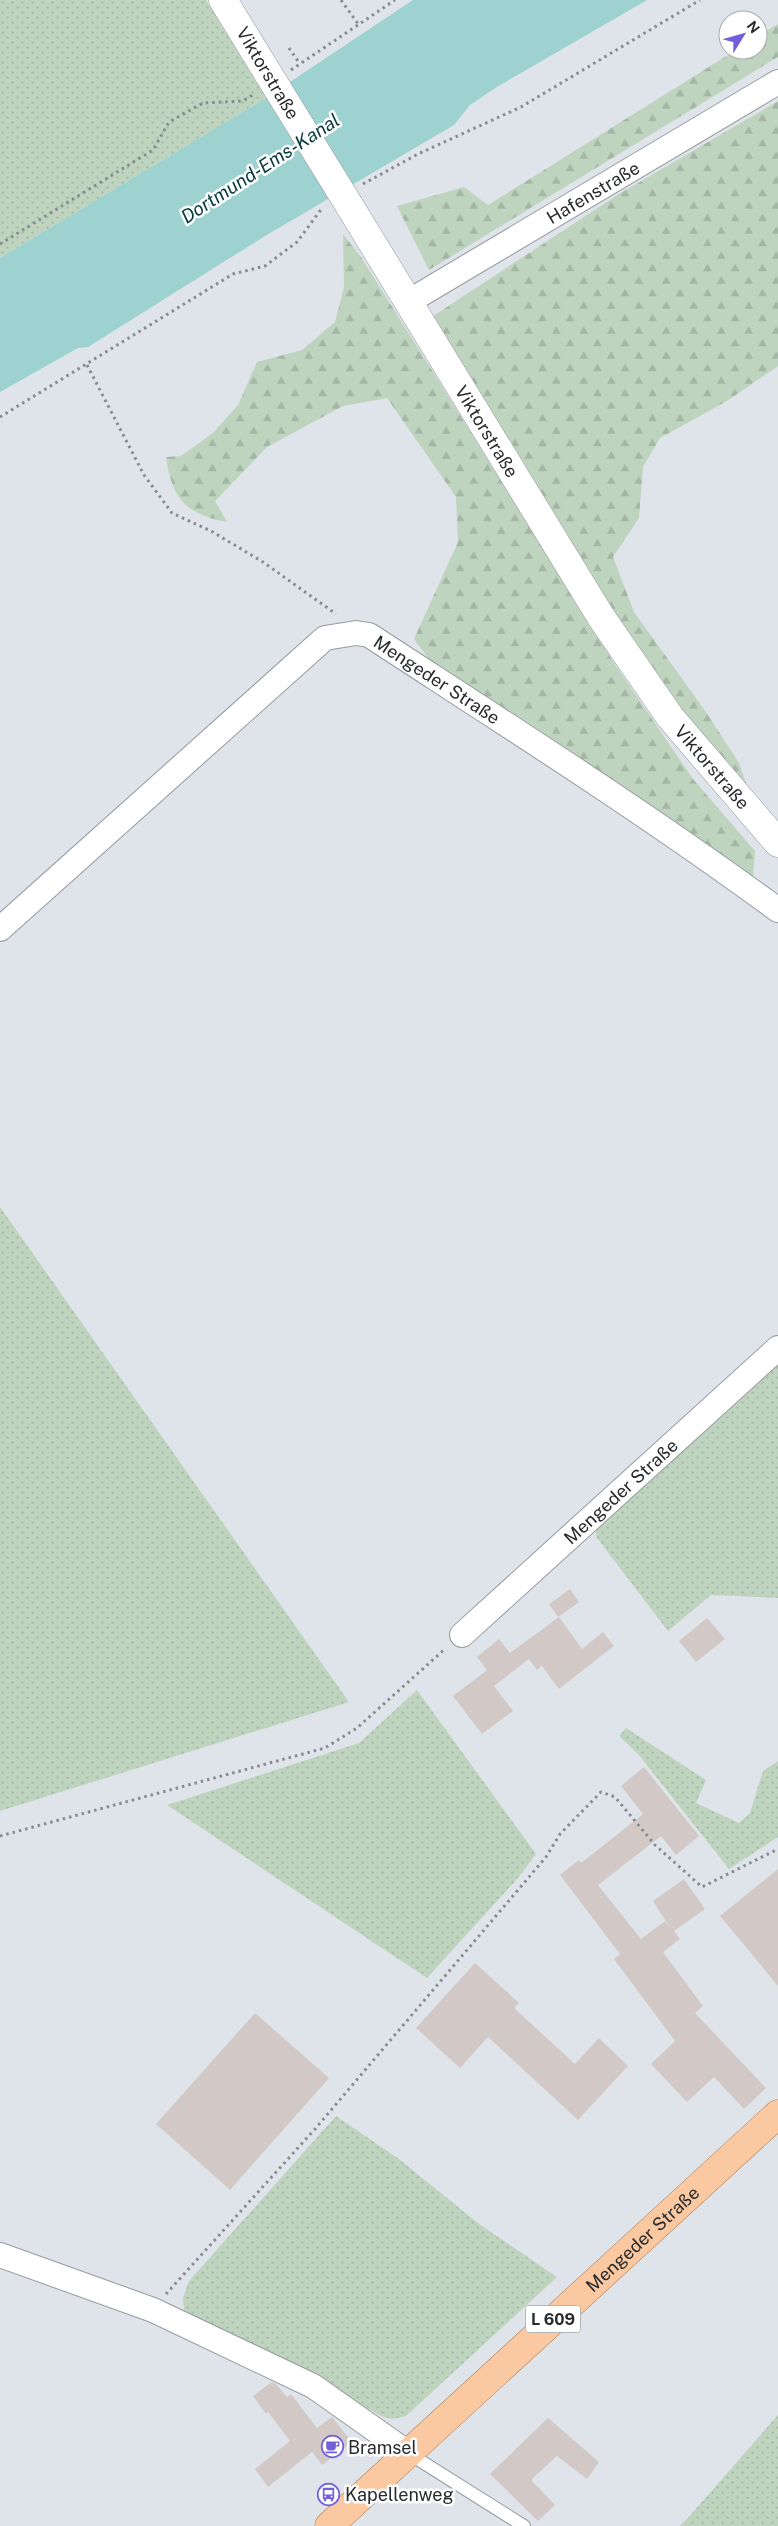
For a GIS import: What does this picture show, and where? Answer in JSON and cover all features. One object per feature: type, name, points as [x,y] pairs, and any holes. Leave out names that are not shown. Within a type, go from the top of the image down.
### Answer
[{"type":"main road","name":"Viktorstraße","points":[[223,0],[602,617],[670,717],[778,843]]},
{"type":"main road","name":"Mengeder Straße","points":[[329,2526],[778,2114]]},
{"type":"street","name":"Hafenstraße","points":[[408,302],[778,82]]},
{"type":"street","name":"Mengeder Straße","points":[[0,929],[325,638],[356,633],[369,635],[548,752],[706,858],[778,910]]},
{"type":"street","name":"Mengeder Straße","points":[[462,1635],[778,1348]]},
{"type":"street","points":[[0,2255],[152,2310],[313,2386],[408,2452]]},
{"type":"lane","points":[[408,2452],[524,2526]]},
{"type":"path","points":[[340,0],[359,26]]},
{"type":"path","points":[[0,244],[153,150],[169,122],[203,103],[243,101],[271,79],[300,64],[395,0]]},
{"type":"path","points":[[289,48],[300,64]]},
{"type":"path","points":[[86,365],[144,475],[172,513],[210,531],[263,562],[335,612],[356,633]]},
{"type":"path","points":[[0,1836],[325,1748],[356,1728],[462,1635]]},
{"type":"path","points":[[152,2310],[315,2130],[546,1857],[560,1834],[602,1792],[615,1797],[655,1845],[702,1886],[778,1849]]},
{"type":"green space","points":[[0,0],[206,0],[266,98],[0,258]]},
{"type":"green space","points":[[778,24],[778,57],[429,270],[397,206],[464,187],[488,205],[720,60],[768,60],[768,30]]},
{"type":"green space","points":[[778,101],[778,366],[727,401],[660,438],[643,467],[639,518],[613,557],[634,612],[706,712],[739,763],[747,786],[678,714],[430,318],[619,194]]},
{"type":"green space","points":[[343,234],[361,257],[616,666],[693,779],[755,851],[753,878],[586,769],[428,658],[414,639],[458,542],[456,497],[387,398],[343,406],[267,447],[215,501],[227,522],[213,519],[191,509],[177,493],[172,483],[166,457],[181,456],[213,433],[238,405],[257,362],[302,350],[335,322],[344,287]]},
{"type":"green space","points":[[0,1207],[349,1702],[0,1811]]},
{"type":"green space","points":[[778,1363],[778,1598],[711,1595],[668,1631],[597,1538],[595,1528]]},
{"type":"green space","points":[[417,1690],[536,1854],[518,1878],[427,1978],[167,1805],[359,1743]]},
{"type":"green space","points":[[626,1728],[706,1780],[696,1803],[739,1823],[750,1813],[763,1771],[778,1761],[778,1837],[729,1869],[638,1754],[619,1736]]},
{"type":"green space","points":[[336,2116],[399,2159],[479,2224],[557,2277],[406,2416],[392,2419],[381,2416],[283,2359],[191,2317],[184,2310],[183,2298],[189,2281]]},
{"type":"green space","points":[[778,2415],[778,2526],[680,2526],[687,2519]]},
{"type":"water","name":"Dortmund-Ems-Kanal","points":[[413,0],[647,0],[497,87],[470,105],[454,125],[265,236],[88,347],[78,348],[0,392],[0,258],[266,98]]},
{"type":"building","points":[[570,1589],[579,1602],[558,1617],[549,1604]]},
{"type":"building","points":[[559,1617],[582,1649],[603,1632],[614,1646],[559,1689],[542,1666],[537,1670],[529,1659],[494,1686],[513,1711],[482,1734],[453,1696],[487,1670],[477,1657],[499,1639],[510,1653]]},
{"type":"building","points":[[707,1618],[725,1639],[696,1662],[679,1641]]},
{"type":"building","points":[[644,1767],[699,1836],[676,1855],[661,1836],[598,1885],[641,1939],[665,1921],[671,1929],[653,1901],[684,1879],[705,1909],[674,1931],[680,1939],[663,1952],[703,2006],[695,2013],[766,2088],[744,2109],[714,2077],[687,2102],[651,2064],[675,2041],[614,1959],[620,1954],[560,1875],[579,1860],[581,1863],[643,1814],[621,1786]]},
{"type":"building","points":[[778,1869],[778,1986],[720,1916]]},
{"type":"building","points":[[475,1963],[519,2003],[514,2008],[575,2064],[599,2038],[628,2066],[578,2120],[488,2037],[460,2068],[416,2028]]},
{"type":"building","points":[[255,2013],[329,2078],[230,2190],[156,2124]]},
{"type":"building","points":[[272,2382],[287,2397],[291,2394],[317,2428],[332,2417],[352,2442],[322,2465],[312,2452],[268,2487],[255,2469],[290,2441],[253,2396]]},
{"type":"building","points":[[548,2418],[599,2462],[587,2479],[557,2456],[531,2480],[555,2505],[538,2521],[490,2474]]},
{"type":"place","name":"Bramsel","points":[[332,2447]]},
{"type":"place","name":"Kapellenweg","points":[[329,2494]]}]
